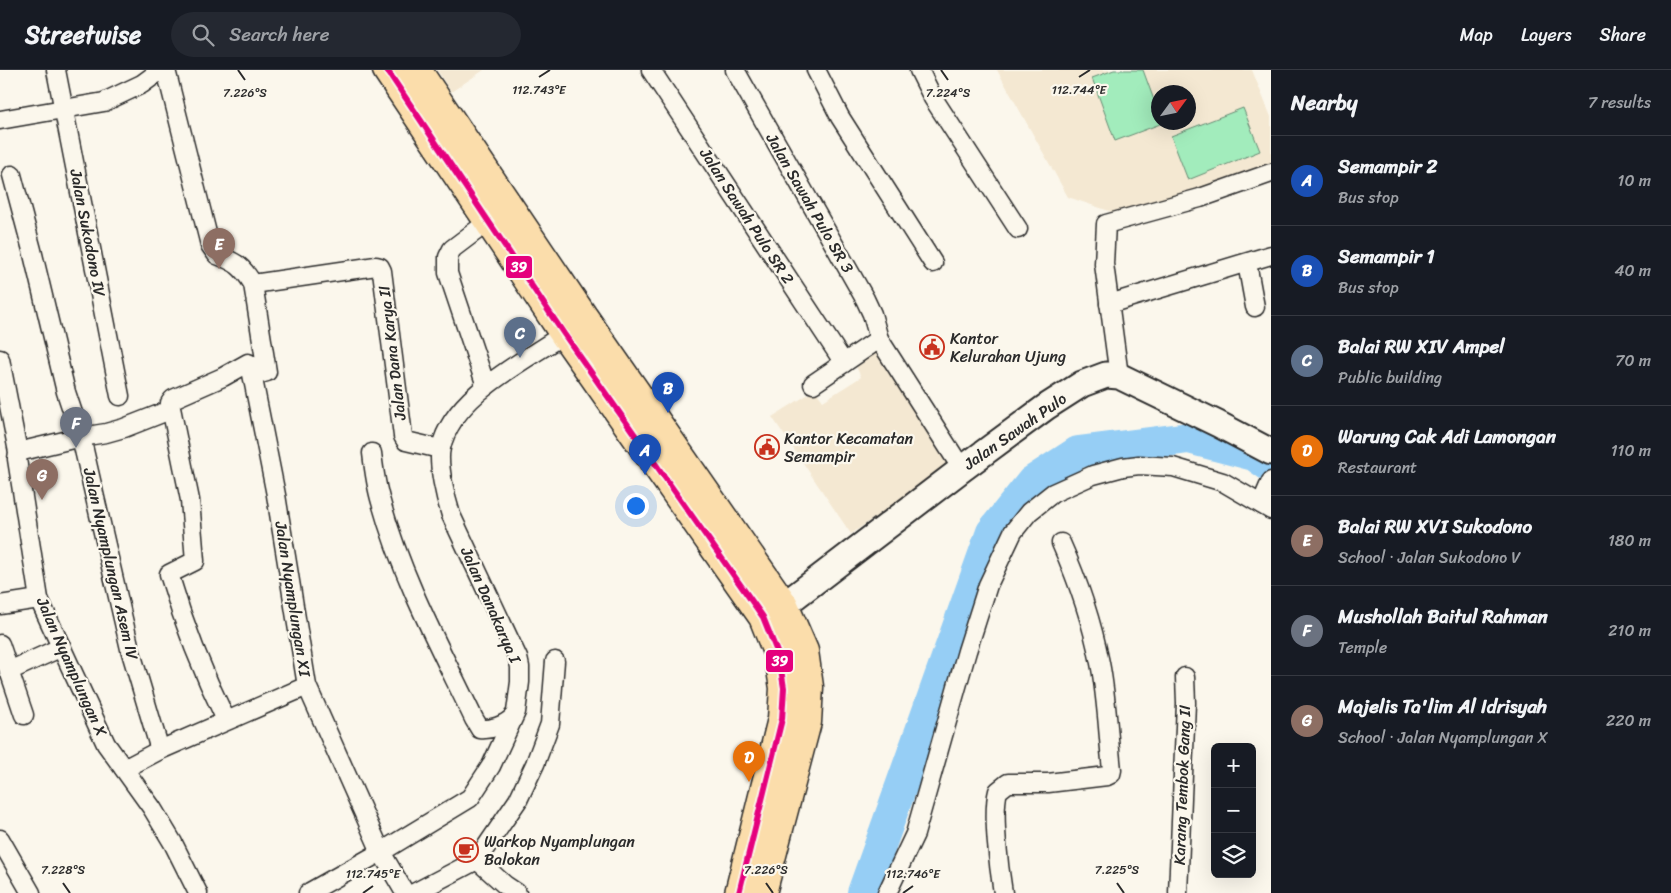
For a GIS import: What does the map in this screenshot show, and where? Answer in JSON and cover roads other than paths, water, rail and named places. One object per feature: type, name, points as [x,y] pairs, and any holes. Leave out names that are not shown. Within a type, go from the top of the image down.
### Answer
[{"type":"highway","points":[[387,70],[564,334],[763,617],[779,657],[784,688],[782,719],[739,893]]},
{"type":"highway","points":[[417,70],[583,316],[784,605],[804,651],[809,687],[807,722],[762,893]]},
{"type":"street","name":"Jalan Sukodono IV","points":[[56,70],[120,396]]},
{"type":"street","points":[[0,120],[104,102],[142,84],[161,70]]},
{"type":"street","points":[[166,70],[210,245],[216,255],[234,261],[246,272],[253,284],[267,372],[252,376],[250,364],[248,363],[223,377],[173,399],[170,403],[190,500],[195,561],[169,574],[182,618],[206,679],[226,720]]},
{"type":"street","name":"Jalan Sawah Pulo SR 2","points":[[651,70],[844,363]]},
{"type":"street","name":"Jalan Sawah Pulo SR 3","points":[[735,70],[865,299],[872,314],[879,339],[962,469]]},
{"type":"street","points":[[816,70],[840,117],[933,263]]},
{"type":"street","points":[[919,70],[933,98],[1018,229]]},
{"type":"street","points":[[1271,173],[1200,198],[1106,224],[1104,264],[1120,376],[1271,452]]},
{"type":"street","name":"Jalan Nyamplungan Asem IV","points":[[12,175],[66,392],[81,438],[130,649],[160,750]]},
{"type":"street","points":[[486,386],[448,273],[448,256],[452,249],[489,221]]},
{"type":"street","points":[[1109,304],[1271,255]]},
{"type":"street","points":[[1246,262],[1255,307]]},
{"type":"street","name":"Jalan Dana Karya II","points":[[253,284],[376,266],[380,267],[402,436],[406,441],[440,450]]},
{"type":"street","name":"Jalan Danakarya I","points":[[308,893],[381,852],[470,798],[491,766],[516,712],[520,682],[518,658],[451,515],[444,491],[440,450],[448,427],[461,410],[486,386],[564,334]]},
{"type":"street","points":[[813,384],[879,339]]},
{"type":"street","name":"Jalan Nyamplungan X","points":[[0,359],[18,452],[17,459],[39,598],[106,744],[152,808],[173,843],[198,893]]},
{"type":"street","name":"Jalan Sawah Pulo","points":[[784,605],[1046,407],[1082,384],[1106,375],[1120,376]]},
{"type":"street","name":"Jalan Nyamplungan XI","points":[[252,376],[276,495],[305,676],[381,852],[406,893]]},
{"type":"street","points":[[18,452],[106,433],[170,410]]},
{"type":"street","points":[[372,454],[380,500],[392,539],[407,576],[474,718],[480,729],[487,729],[506,723],[513,717]]},
{"type":"street","points":[[887,893],[915,834],[967,651],[988,585],[1013,532],[1029,512],[1053,493],[1093,475],[1139,465],[1173,466],[1267,498]]},
{"type":"street","points":[[1003,893],[996,826],[996,798],[998,791],[1008,783],[1048,783],[1107,776],[1111,774],[1112,770],[1100,665],[1072,567],[1061,543]]},
{"type":"street","points":[[0,604],[39,598]]},
{"type":"street","points":[[0,644],[24,715]]},
{"type":"street","points":[[9,670],[62,647]]},
{"type":"street","points":[[414,893],[476,860],[518,800],[535,764],[550,724],[555,661]]},
{"type":"street","name":"Karang Tembok Gang II","points":[[1178,893],[1186,703],[1185,677]]},
{"type":"street","points":[[124,769],[160,750],[226,720],[308,686]]},
{"type":"street","points":[[0,839],[31,893]]},
{"type":"street","points":[[476,860],[517,893]]},
{"type":"waterway","points":[[863,893],[992,532],[1032,482],[1078,452],[1189,438],[1254,455],[1271,467]]},
{"type":"place","name":"Balai RW XVI Sukodono","points":[[219,269]]},
{"type":"place","name":"Kantor Kelurahan Ujung","points":[[932,347]]},
{"type":"place","name":"Balai RW XIV Ampel","points":[[520,358]]},
{"type":"place","name":"Semampir 1","points":[[668,413]]},
{"type":"place","name":"Kantor Kecamatan Semampir","points":[[767,447]]},
{"type":"place","name":"Mushollah Baitul Rahman","points":[[76,448]]},
{"type":"place","name":"Semampir 2","points":[[645,475]]},
{"type":"place","name":"Majelis Ta'lim Al Idrisyah","points":[[42,500]]},
{"type":"place","name":"Warung Cak Adi Lamongan","points":[[749,782]]},
{"type":"place","name":"Warkop Nyamplungan Balokan","points":[[466,850]]}]
